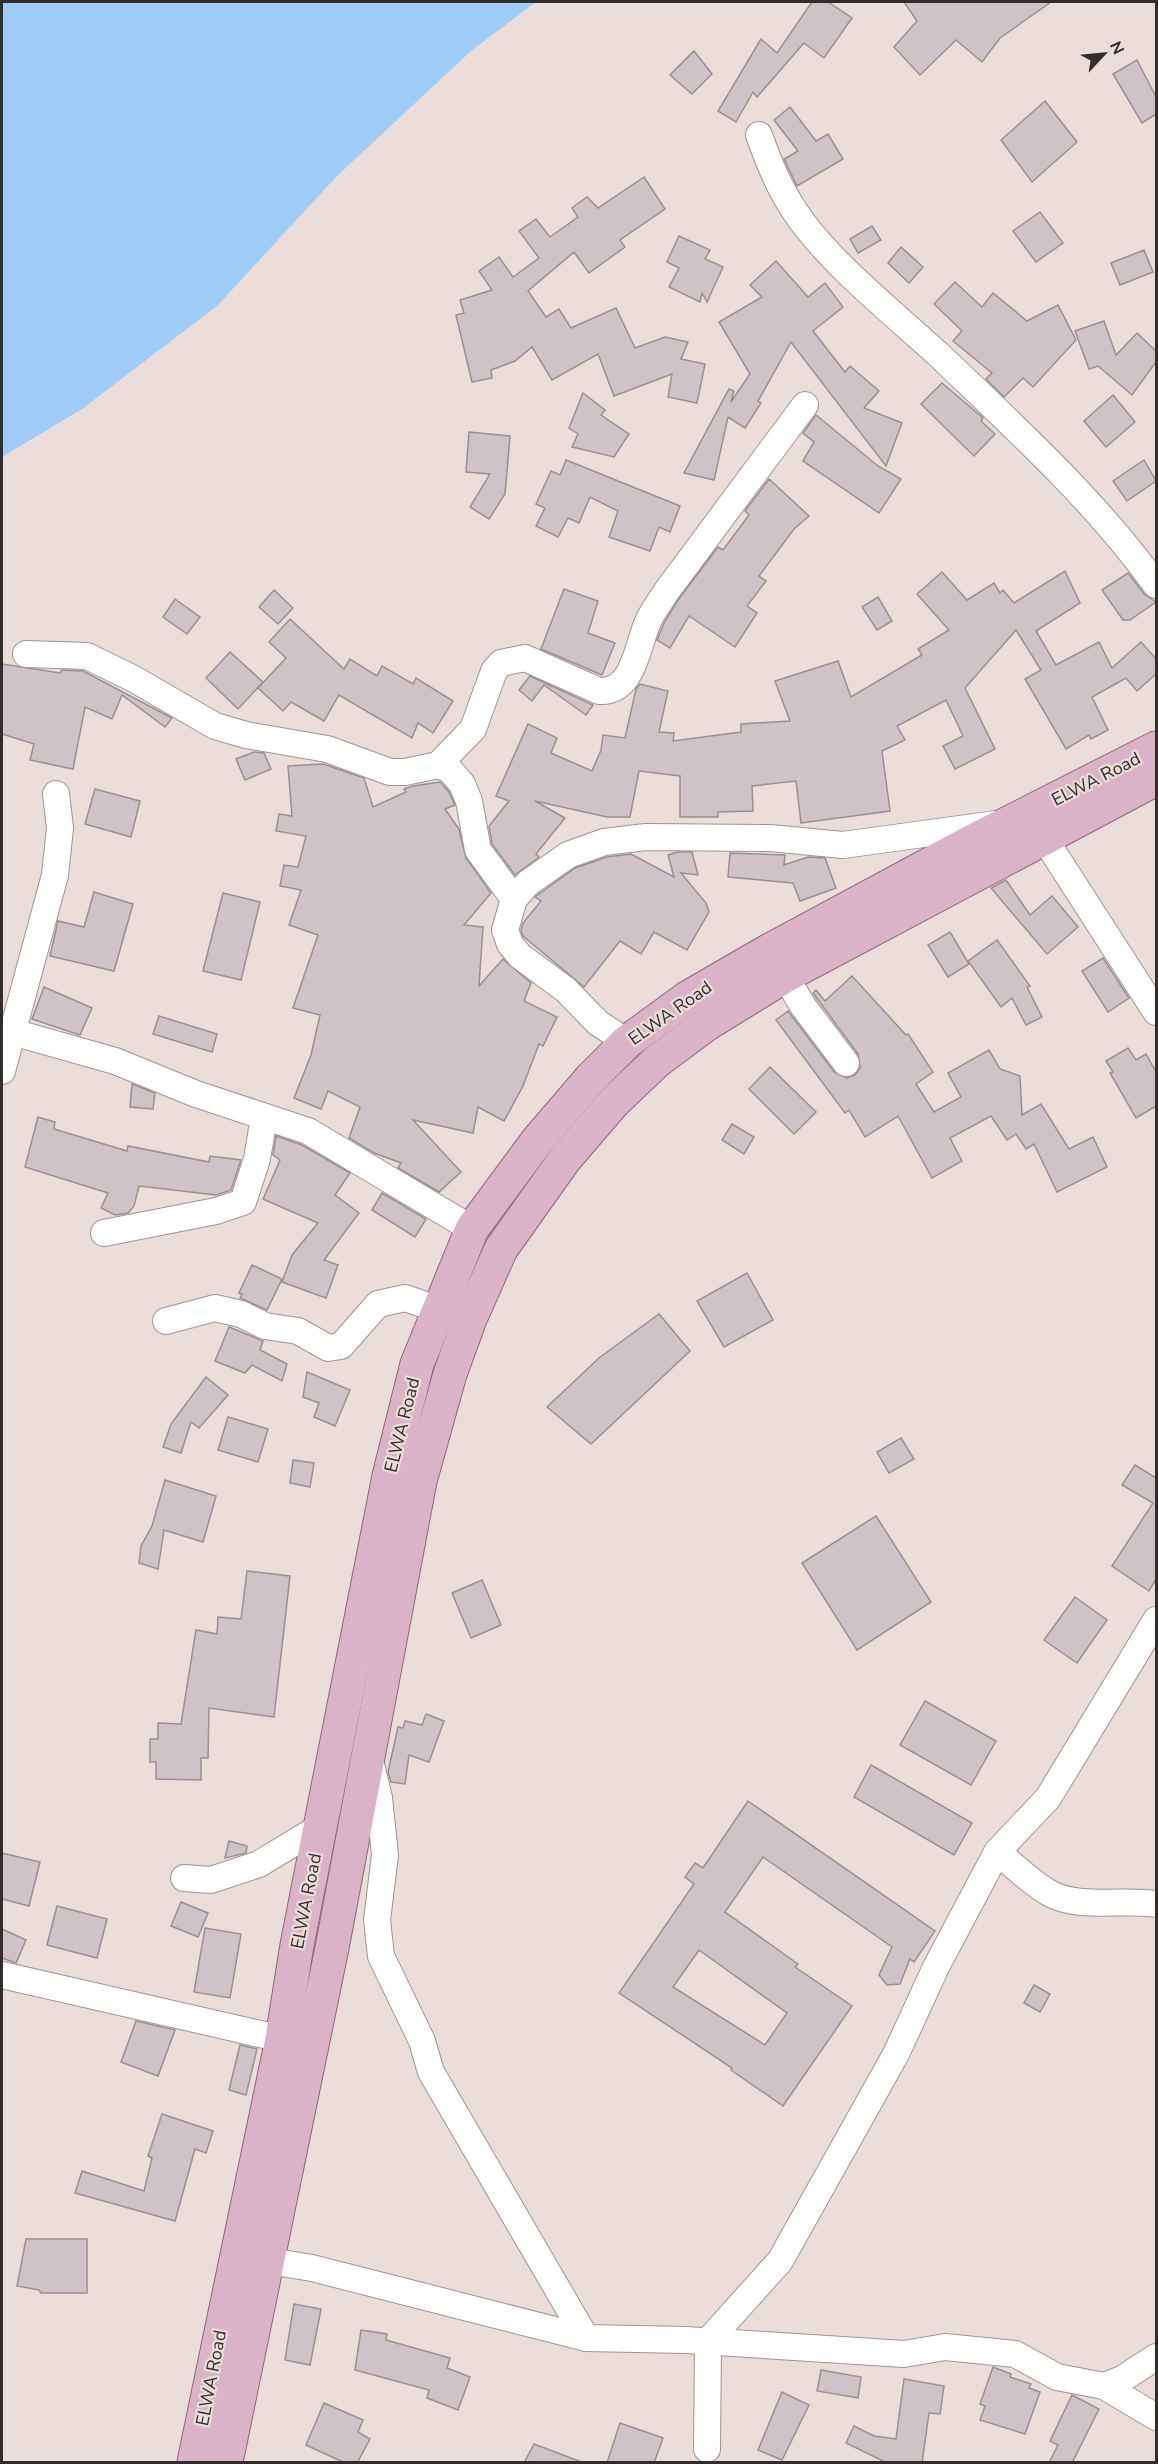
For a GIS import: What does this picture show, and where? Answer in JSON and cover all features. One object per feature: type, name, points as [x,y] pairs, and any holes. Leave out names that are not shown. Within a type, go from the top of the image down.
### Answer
[{"type":"main road","name":"ELWA Road","points":[[194,2463],[282,2039],[389,1476],[417,1364],[437,1309],[472,1229],[537,1141],[591,1078],[627,1042],[687,998],[770,950],[1008,823],[1156,748]]},
{"type":"main road","name":"ELWA Road","points":[[226,2463],[369,1754],[420,1481],[450,1374],[470,1319],[501,1249],[565,1159],[614,1102],[656,1062],[707,1024],[785,976],[1156,779]]},
{"type":"street","points":[[759,135],[771,171],[797,214],[838,260],[1050,462],[1130,549],[1156,585]]},
{"type":"street","points":[[438,765],[473,729],[494,671],[501,663],[525,658],[599,691],[608,692],[625,681],[633,668],[648,621],[666,592],[805,405]]},
{"type":"street","points":[[26,654],[87,656],[135,679],[214,726],[246,735],[327,749],[390,772],[405,772],[438,765],[449,769],[462,784],[469,801],[478,850],[514,899]]},
{"type":"street","points":[[2,1071],[6,1030],[55,875],[60,828],[56,794]]},
{"type":"street","points":[[627,1042],[598,1023],[566,990],[520,956],[510,944],[505,930],[514,899],[528,883],[568,855],[604,842],[646,837],[770,838],[843,845],[1008,823]]},
{"type":"street","points":[[1044,838],[1156,1012]]},
{"type":"street","points":[[785,976],[803,1006],[846,1063]]},
{"type":"street","points":[[6,1030],[115,1061],[264,1117],[308,1131],[472,1229]]},
{"type":"street","points":[[104,1233],[216,1211],[243,1202],[257,1159],[264,1117]]},
{"type":"street","points":[[166,1321],[215,1308],[241,1314],[265,1326],[298,1330],[328,1348],[341,1346],[378,1304],[405,1298],[437,1309]]},
{"type":"street","points":[[707,2449],[708,2341],[780,2261],[896,2054],[936,1967],[997,1852],[1048,1798],[1156,1620]]},
{"type":"street","points":[[369,1754],[379,1798],[385,1855],[377,1920],[381,1956],[422,2041],[431,2072],[585,2338]]},
{"type":"street","points":[[184,1878],[211,1880],[259,1864],[321,1827]]},
{"type":"street","points":[[997,1852],[1051,1894],[1068,1900],[1134,1900],[1156,1904]]},
{"type":"street","points":[[2,1975],[282,2039]]},
{"type":"street","points":[[236,2255],[312,2268],[585,2338],[708,2341],[904,2354],[945,2347],[1016,2354],[1057,2377],[1104,2386],[1156,2418]]},
{"type":"street","points":[[1104,2386],[1122,2379],[1156,2357]]},
{"type":"water","points":[[2,2],[536,2],[471,51],[337,176],[217,306],[82,409],[2,457]]},
{"type":"building","points":[[812,2],[828,2],[852,18],[824,58],[804,43],[757,97],[753,92],[736,122],[718,111],[761,39],[777,53]]},
{"type":"building","points":[[904,2],[1051,2],[1000,38],[982,62],[956,40],[920,75],[894,47],[917,21]]},
{"type":"building","points":[[694,51],[712,74],[692,94],[670,75]]},
{"type":"building","points":[[1137,60],[1156,97],[1156,114],[1142,123],[1113,74]]},
{"type":"building","points":[[1045,101],[1077,142],[1032,182],[1001,140]]},
{"type":"building","points":[[790,107],[816,141],[828,134],[843,159],[797,186],[784,159],[798,151],[774,120]]},
{"type":"building","points":[[644,177],[665,209],[620,240],[625,247],[589,273],[574,252],[528,291],[546,317],[559,309],[571,328],[616,308],[635,348],[665,337],[688,342],[681,359],[705,364],[697,403],[668,397],[672,374],[614,396],[598,354],[552,380],[532,347],[515,361],[491,370],[492,378],[472,382],[456,315],[464,313],[460,300],[492,290],[479,271],[499,257],[513,277],[539,258],[519,231],[536,219],[550,237],[578,217],[572,208],[587,197],[598,208]]},
{"type":"building","points":[[1040,212],[1063,243],[1036,262],[1013,231]]},
{"type":"building","points":[[872,226],[881,240],[858,253],[850,239]]},
{"type":"building","points":[[679,236],[710,250],[705,259],[723,267],[707,302],[702,293],[700,302],[669,287],[679,268],[667,262]]},
{"type":"building","points":[[901,247],[923,267],[909,283],[888,263]]},
{"type":"building","points":[[1144,250],[1153,272],[1120,285],[1111,263]]},
{"type":"building","points":[[776,261],[808,297],[825,283],[843,307],[813,331],[845,372],[850,366],[879,391],[864,408],[902,423],[886,466],[791,342],[758,401],[761,403],[745,428],[728,417],[714,480],[684,473],[729,389],[734,391],[731,402],[750,374],[719,322],[762,297],[750,285]]},
{"type":"building","points":[[955,282],[982,307],[993,293],[1027,321],[1058,305],[1076,340],[1033,387],[1023,378],[1004,397],[986,379],[992,373],[953,341],[962,331],[934,304]]},
{"type":"building","points":[[1104,321],[1116,355],[1137,333],[1156,351],[1156,362],[1132,395],[1098,366],[1089,369],[1075,331]]},
{"type":"building","points":[[942,383],[983,418],[981,421],[995,434],[974,456],[921,404]]},
{"type":"building","points":[[583,393],[605,410],[601,415],[629,434],[614,457],[572,447],[578,434],[569,428]]},
{"type":"building","points":[[1113,395],[1135,422],[1106,447],[1084,421]]},
{"type":"building","points":[[816,415],[878,466],[901,479],[879,513],[803,461],[814,442],[803,433]]},
{"type":"building","points":[[469,432],[510,436],[505,494],[489,519],[470,507],[490,474],[466,472]]},
{"type":"building","points":[[566,460],[680,506],[670,532],[659,527],[650,551],[609,537],[618,511],[590,497],[579,523],[568,518],[558,537],[536,526],[545,508],[536,504],[551,471],[560,475]]},
{"type":"building","points":[[1144,460],[1156,481],[1127,501],[1113,481]]},
{"type":"building","points":[[769,479],[809,516],[794,529],[759,576],[766,581],[747,606],[757,613],[735,647],[689,616],[670,648],[657,640],[678,600],[718,547],[723,550],[749,515],[745,511]]},
{"type":"building","points":[[1065,571],[1080,603],[1036,631],[1056,665],[1099,642],[1112,668],[1141,642],[1156,659],[1156,674],[1137,691],[1126,678],[1092,697],[1108,730],[1091,739],[1089,735],[1066,749],[1025,679],[1041,670],[1016,630],[965,688],[995,749],[955,769],[943,746],[963,736],[946,700],[897,726],[905,740],[882,751],[890,811],[801,823],[796,781],[752,786],[753,811],[718,812],[718,817],[680,817],[680,776],[639,771],[630,817],[607,817],[535,801],[565,818],[536,854],[539,857],[515,875],[492,844],[489,826],[509,801],[496,796],[528,724],[557,738],[551,753],[592,771],[601,750],[603,735],[625,738],[636,689],[640,684],[668,691],[659,732],[674,733],[673,741],[741,732],[741,724],[790,721],[775,681],[838,661],[851,697],[922,655],[918,649],[949,630],[917,594],[942,572],[967,600],[994,583],[1000,593],[1003,590],[1014,603]]},
{"type":"building","points":[[1128,573],[1144,594],[1156,602],[1130,620],[1123,620],[1102,590]]},
{"type":"building","points":[[564,589],[598,601],[588,633],[615,643],[602,675],[541,649]]},
{"type":"building","points":[[274,590],[293,608],[278,624],[259,607]]},
{"type":"building","points":[[878,597],[892,621],[877,630],[862,607]]},
{"type":"building","points":[[175,599],[200,617],[187,634],[163,617]]},
{"type":"building","points":[[290,619],[344,669],[350,659],[377,676],[382,666],[413,684],[416,678],[453,701],[433,733],[418,723],[412,738],[339,695],[324,721],[291,702],[283,711],[258,688],[286,658],[269,642]]},
{"type":"building","points":[[230,652],[263,682],[238,709],[206,678]]},
{"type":"building","points":[[2,664],[60,673],[62,670],[83,671],[172,718],[165,727],[122,695],[112,719],[85,707],[73,769],[30,760],[34,744],[2,734]]},
{"type":"building","points":[[530,676],[593,705],[586,715],[544,685],[532,701],[519,690]]},
{"type":"building","points":[[254,752],[264,753],[271,769],[245,780],[236,759]]},
{"type":"building","points":[[323,764],[364,778],[373,807],[406,792],[404,789],[440,782],[449,792],[455,805],[445,809],[459,829],[466,858],[491,893],[464,925],[483,927],[479,986],[503,959],[531,983],[524,1001],[557,1017],[543,1046],[539,1044],[523,1086],[504,1121],[478,1107],[473,1133],[413,1120],[461,1172],[439,1192],[398,1168],[401,1163],[374,1153],[349,1138],[360,1107],[328,1091],[321,1109],[294,1098],[311,1055],[320,1015],[293,1008],[318,935],[289,925],[301,890],[280,886],[284,865],[298,867],[306,836],[276,831],[279,814],[292,816],[288,766]]},
{"type":"building","points":[[95,789],[140,801],[131,837],[85,824]]},
{"type":"building","points":[[677,852],[692,852],[698,875],[681,873],[706,903],[709,912],[687,950],[654,932],[641,954],[620,941],[584,987],[523,936],[521,930],[523,923],[541,901],[535,897],[575,868],[607,857],[631,854],[674,877],[668,855]]},
{"type":"building","points":[[730,853],[785,855],[784,865],[808,857],[825,858],[836,888],[800,901],[793,883],[728,877]]},
{"type":"building","points":[[1006,880],[1030,915],[1052,896],[1078,927],[1047,954],[991,888]]},
{"type":"building","points":[[94,892],[133,904],[114,971],[50,956],[58,921],[84,927]]},
{"type":"building","points":[[223,893],[260,902],[241,980],[203,971]]},
{"type":"building","points":[[950,932],[969,964],[948,977],[928,945]]},
{"type":"building","points":[[997,940],[1030,986],[1027,987],[1042,1017],[1026,1025],[1012,998],[1001,1007],[968,961]]},
{"type":"building","points":[[1103,958],[1129,998],[1108,1012],[1082,971]]},
{"type":"building","points":[[852,976],[906,1035],[908,1034],[933,1072],[916,1084],[934,1112],[961,1097],[948,1073],[989,1050],[1000,1069],[1020,1076],[1022,1115],[1041,1104],[1069,1149],[1093,1137],[1107,1167],[1057,1192],[1034,1144],[1026,1149],[1016,1134],[1007,1140],[991,1116],[950,1138],[962,1161],[932,1178],[898,1116],[865,1137],[849,1110],[845,1113],[776,1020],[788,1011],[834,1072],[847,1078],[855,1075],[860,1068],[858,1054],[813,993],[816,990],[825,1001]]},
{"type":"building","points":[[44,987],[92,1008],[80,1035],[32,1019]]},
{"type":"building","points":[[159,1016],[217,1034],[212,1052],[153,1034]]},
{"type":"building","points":[[1128,1048],[1136,1060],[1146,1054],[1156,1072],[1156,1106],[1136,1118],[1110,1073],[1113,1072],[1106,1061]]},
{"type":"building","points":[[770,1067],[816,1112],[794,1134],[749,1089]]},
{"type":"building","points":[[132,1084],[155,1093],[153,1109],[130,1107]]},
{"type":"building","points":[[38,1117],[55,1122],[54,1129],[127,1151],[128,1146],[209,1162],[210,1156],[241,1160],[231,1190],[216,1195],[139,1186],[134,1206],[128,1213],[115,1215],[101,1208],[108,1193],[25,1167]]},
{"type":"building","points":[[732,1124],[754,1137],[744,1154],[722,1140]]},
{"type":"building","points":[[276,1136],[302,1145],[350,1173],[335,1195],[359,1213],[324,1260],[338,1265],[326,1298],[282,1282],[292,1255],[318,1223],[263,1199],[280,1160],[273,1155]]},
{"type":"building","points":[[382,1193],[426,1219],[415,1237],[372,1210]]},
{"type":"building","points":[[252,1265],[282,1279],[267,1310],[240,1298],[242,1294],[239,1293]]},
{"type":"building","points":[[747,1273],[773,1320],[724,1347],[697,1301]]},
{"type":"building","points":[[659,1314],[690,1351],[591,1444],[547,1407],[599,1358]]},
{"type":"building","points":[[229,1327],[263,1341],[260,1350],[287,1364],[282,1381],[252,1365],[245,1373],[215,1361]]},
{"type":"building","points":[[307,1372],[350,1390],[335,1426],[314,1417],[319,1403],[303,1397]]},
{"type":"building","points":[[206,1377],[228,1395],[199,1428],[191,1422],[181,1453],[163,1447],[171,1424]]},
{"type":"building","points":[[228,1417],[268,1429],[258,1462],[218,1450]]},
{"type":"building","points":[[901,1438],[914,1459],[889,1473],[877,1452]]},
{"type":"building","points":[[293,1460],[314,1463],[310,1487],[290,1483]]},
{"type":"building","points":[[1135,1465],[1156,1478],[1156,1579],[1149,1591],[1112,1566],[1153,1503],[1122,1485]]},
{"type":"building","points":[[165,1480],[216,1496],[203,1542],[164,1530],[158,1569],[139,1563],[141,1546],[152,1526]]},
{"type":"building","points":[[876,1516],[931,1602],[857,1650],[802,1563]]},
{"type":"building","points":[[247,1571],[290,1576],[274,1717],[209,1708],[208,1758],[201,1758],[201,1780],[156,1779],[156,1762],[150,1762],[150,1739],[158,1739],[158,1723],[181,1724],[196,1630],[217,1634],[218,1617],[241,1619]]},
{"type":"building","points":[[482,1580],[501,1625],[471,1638],[452,1593]]},
{"type":"building","points":[[1075,1597],[1107,1620],[1077,1663],[1044,1640]]},
{"type":"building","points":[[925,1701],[996,1741],[971,1785],[900,1745]]},
{"type":"building","points":[[426,1714],[444,1721],[429,1762],[409,1755],[405,1784],[391,1782],[388,1772],[398,1727],[403,1728],[405,1721],[422,1725]]},
{"type":"building","points":[[871,1765],[972,1823],[954,1855],[854,1797]]},
{"type":"building","points":[[748,1801],[935,1931],[914,1962],[910,1959],[900,1984],[887,1985],[879,1975],[892,1947],[763,1857],[725,1912],[798,1964],[795,1967],[852,2006],[783,2106],[731,2070],[732,2068],[619,1993],[694,1884],[685,1877],[695,1863],[703,1868]],"holes":[[[699,1950],[787,2013],[765,2045],[673,1987]]]},
{"type":"building","points":[[229,1841],[247,1846],[246,1853],[225,1858]]},
{"type":"building","points":[[2,1853],[40,1862],[29,1906],[2,1899]]},
{"type":"building","points":[[181,1902],[208,1913],[198,1937],[171,1926]]},
{"type":"building","points":[[57,1906],[107,1919],[97,1958],[47,1945]]},
{"type":"building","points":[[205,1928],[241,1934],[230,1998],[194,1992]]},
{"type":"building","points":[[2,1929],[26,1940],[16,1963],[2,1958]]},
{"type":"building","points":[[1034,1985],[1050,1994],[1040,2012],[1024,2003]]},
{"type":"building","points":[[136,2021],[175,2030],[158,2076],[121,2062]]},
{"type":"building","points":[[240,2045],[257,2049],[246,2095],[229,2090]]},
{"type":"building","points":[[162,2114],[213,2131],[206,2153],[195,2149],[175,2221],[75,2193],[82,2171],[144,2191],[152,2158],[148,2156]]},
{"type":"building","points":[[26,2239],[87,2239],[87,2293],[41,2293],[39,2290],[17,2286]]},
{"type":"building","points":[[294,2304],[321,2309],[310,2365],[285,2360]]},
{"type":"building","points":[[361,2330],[387,2334],[386,2340],[450,2358],[447,2368],[470,2377],[458,2410],[427,2398],[429,2390],[355,2370]]},
{"type":"building","points":[[993,2367],[1011,2374],[1010,2377],[1031,2384],[1029,2388],[1040,2392],[1025,2434],[980,2420],[985,2406],[980,2404]]},
{"type":"building","points":[[821,2370],[861,2377],[858,2398],[817,2391]]},
{"type":"building","points":[[904,2379],[944,2386],[940,2414],[929,2413],[922,2463],[887,2463],[846,2443],[854,2426],[874,2436],[896,2439]]},
{"type":"building","points":[[782,2392],[809,2405],[782,2460],[758,2450]]},
{"type":"building","points":[[1072,2395],[1099,2409],[1072,2463],[1049,2463],[1058,2445],[1050,2441]]},
{"type":"building","points":[[324,2403],[363,2420],[358,2432],[370,2439],[357,2463],[345,2463],[306,2445]]},
{"type":"building","points":[[620,2423],[663,2438],[654,2463],[607,2463]]},
{"type":"building","points":[[534,2444],[579,2461],[579,2463],[524,2463]]}]
